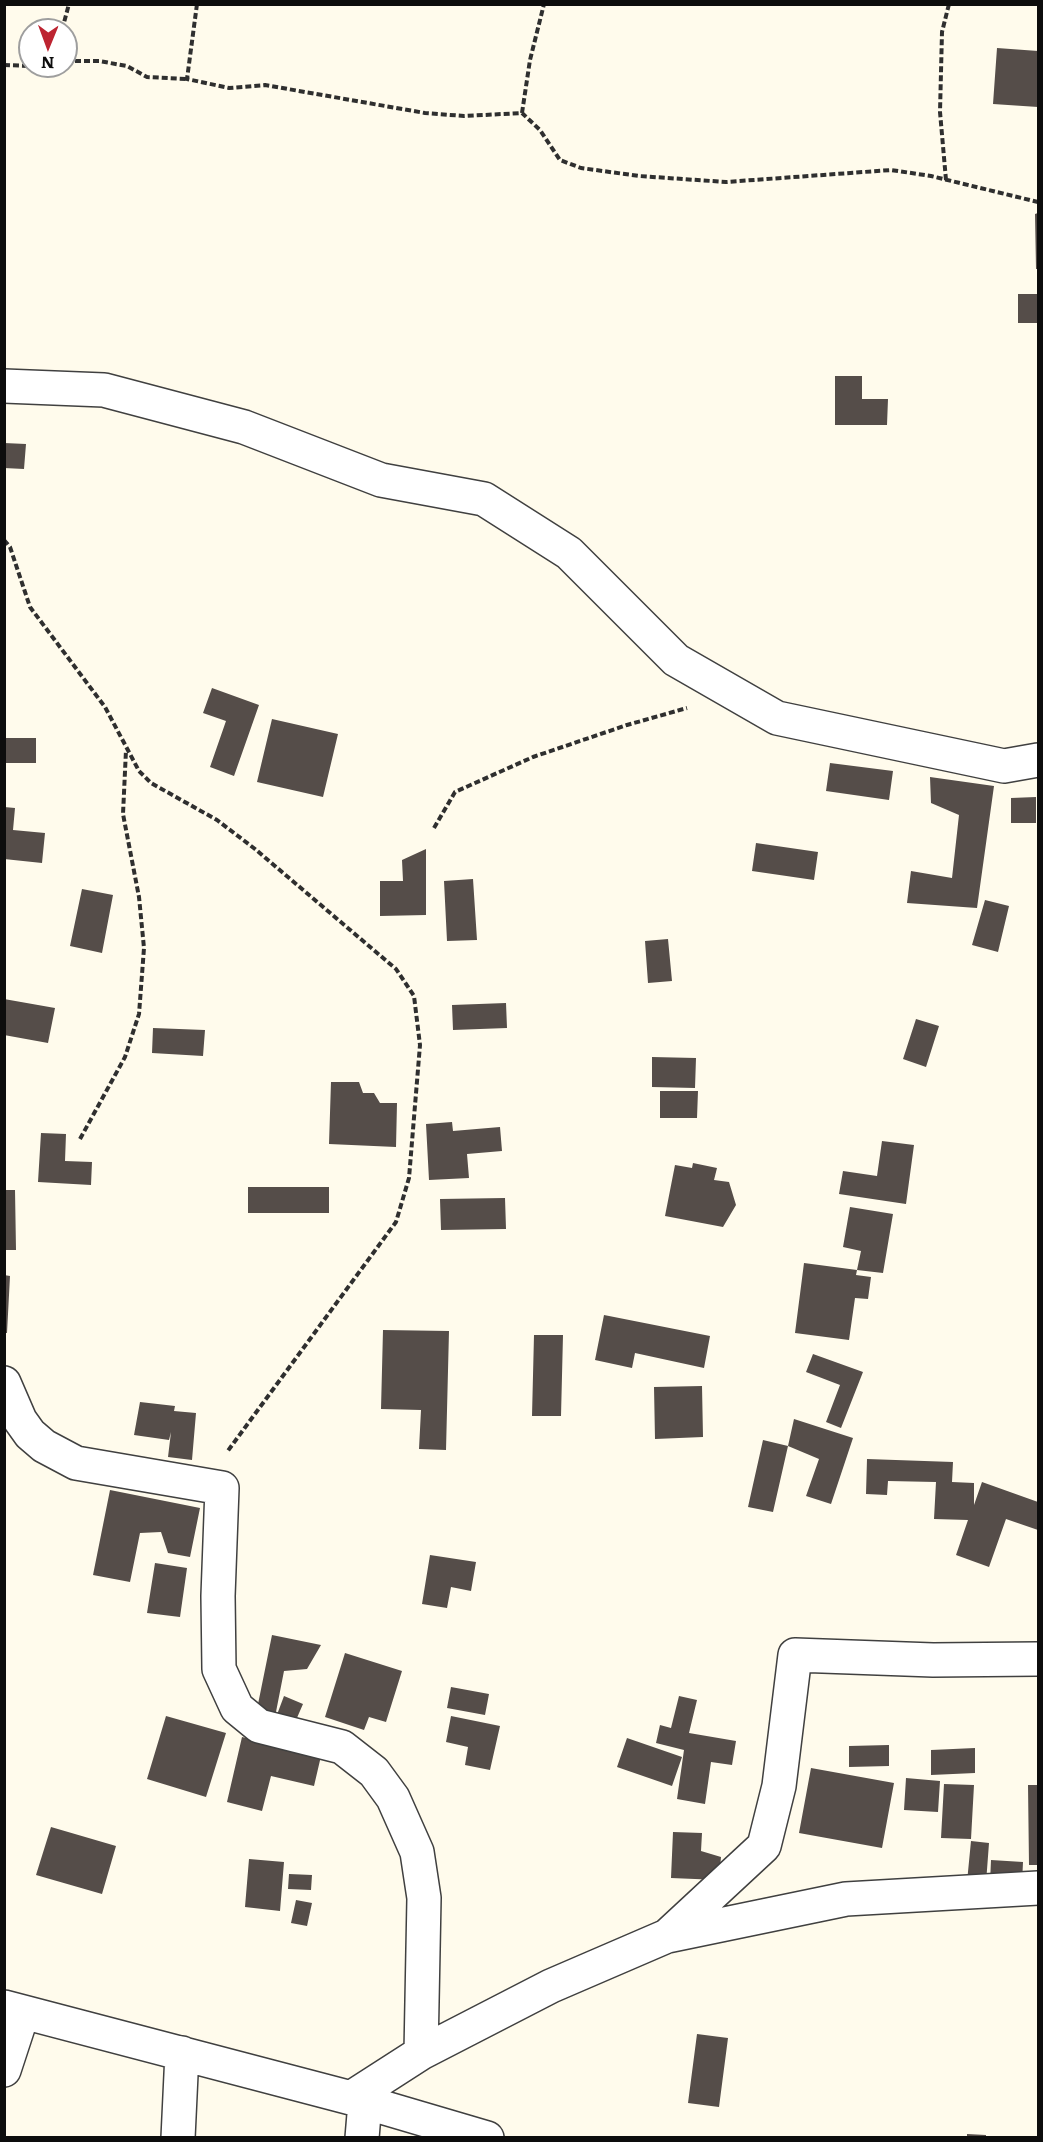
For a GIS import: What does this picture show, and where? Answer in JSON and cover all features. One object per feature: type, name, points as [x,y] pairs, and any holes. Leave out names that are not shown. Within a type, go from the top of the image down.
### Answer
[{"type":"street","points":[[4,386],[104,390],[244,427],[381,480],[484,499],[569,553],[676,660],[777,718],[918,750],[1004,766],[1038,760]]},
{"type":"street","points":[[4,1383],[20,1420],[30,1434],[44,1446],[76,1463],[222,1488],[218,1596],[219,1669],[237,1708],[260,1726],[342,1747],[374,1772],[393,1798],[417,1852],[424,1898],[422,2053]]},
{"type":"street","points":[[667,1936],[764,1845],[779,1786],[795,1655],[933,1660],[1038,1659]]},
{"type":"street","points":[[358,2100],[422,2053],[551,1986],[667,1936],[846,1899],[1038,1888]]},
{"type":"street","points":[[4,2070],[14,2010],[358,2100],[488,2138]]},
{"type":"street","points":[[178,2138],[182,2053]]},
{"type":"street","points":[[358,2100],[362,2138]]},
{"type":"path","points":[[187,79],[197,4]]},
{"type":"path","points":[[522,113],[530,60],[544,4]]},
{"type":"path","points":[[946,180],[940,112],[942,32],[949,4]]},
{"type":"path","points":[[78,61],[127,66],[147,77],[187,79],[229,88],[265,85],[425,113],[464,116],[522,113],[540,130],[560,160],[581,168],[639,176],[726,182],[891,170],[946,180],[1038,202]]},
{"type":"path","points":[[4,540],[10,547],[30,607],[105,707],[139,771],[151,783],[217,820],[255,849],[396,969],[414,996],[420,1045],[409,1178],[396,1222],[219,1463],[210,1486]]},
{"type":"path","points":[[434,828],[455,792],[533,757],[627,725],[737,695]]},
{"type":"path","points":[[80,1139],[124,1057],[139,1014],[144,948],[139,897],[123,814],[126,746]]},
{"type":"building","points":[[997,48],[1038,51],[1038,107],[993,104]]},
{"type":"building","points":[[1038,213],[1038,269],[1036,269],[1035,214]]},
{"type":"building","points":[[1018,294],[1038,294],[1038,323],[1018,323]]},
{"type":"building","points":[[835,376],[862,376],[862,399],[888,399],[887,425],[835,425]]},
{"type":"building","points":[[4,443],[26,444],[24,469],[4,468]]},
{"type":"building","points":[[212,688],[259,705],[234,776],[210,767],[226,721],[203,713]]},
{"type":"building","points":[[272,719],[338,734],[323,797],[257,782]]},
{"type":"building","points":[[4,738],[36,738],[36,763],[4,763]]},
{"type":"building","points":[[830,763],[893,771],[889,800],[826,791]]},
{"type":"building","points":[[930,777],[994,786],[977,908],[907,903],[911,871],[952,878],[959,815],[931,803]]},
{"type":"building","points":[[1036,797],[1036,823],[1011,823],[1011,798]]},
{"type":"building","points":[[4,807],[15,808],[13,830],[45,833],[42,863],[4,859]]},
{"type":"building","points":[[756,843],[818,852],[814,880],[752,871]]},
{"type":"building","points":[[426,849],[426,915],[380,916],[380,881],[403,881],[402,860]]},
{"type":"building","points":[[473,879],[477,940],[447,941],[444,881]]},
{"type":"building","points":[[82,889],[113,895],[102,953],[70,946]]},
{"type":"building","points":[[985,900],[1009,906],[998,952],[972,945]]},
{"type":"building","points":[[668,939],[672,981],[648,983],[645,941]]},
{"type":"building","points":[[4,999],[55,1008],[48,1043],[4,1035]]},
{"type":"building","points":[[506,1003],[507,1028],[453,1030],[452,1005]]},
{"type":"building","points":[[916,1019],[939,1026],[926,1067],[903,1059]]},
{"type":"building","points":[[153,1028],[205,1030],[203,1056],[152,1053]]},
{"type":"building","points":[[652,1057],[696,1058],[695,1088],[652,1087]]},
{"type":"building","points":[[331,1082],[359,1082],[363,1093],[374,1093],[380,1103],[397,1103],[396,1147],[329,1144]]},
{"type":"building","points":[[660,1091],[698,1091],[697,1118],[660,1118]]},
{"type":"building","points":[[452,1122],[453,1131],[500,1127],[502,1151],[467,1154],[469,1178],[429,1180],[426,1124]]},
{"type":"building","points":[[41,1133],[66,1134],[65,1161],[92,1162],[91,1185],[38,1182]]},
{"type":"building","points":[[882,1141],[914,1145],[906,1204],[839,1194],[843,1171],[877,1176]]},
{"type":"building","points":[[693,1163],[717,1168],[714,1180],[729,1182],[736,1205],[723,1227],[665,1216],[675,1165],[692,1168]]},
{"type":"building","points":[[248,1187],[329,1187],[329,1213],[248,1213]]},
{"type":"building","points":[[4,1190],[15,1190],[16,1250],[4,1250]]},
{"type":"building","points":[[505,1198],[506,1229],[441,1230],[440,1199]]},
{"type":"building","points":[[850,1207],[893,1214],[883,1273],[857,1270],[861,1251],[843,1247]]},
{"type":"building","points":[[804,1263],[857,1270],[856,1275],[871,1277],[868,1299],[855,1298],[849,1340],[795,1333]]},
{"type":"building","points":[[4,1275],[10,1276],[7,1333],[4,1333]]},
{"type":"building","points":[[604,1315],[710,1336],[704,1368],[635,1353],[632,1368],[595,1360]]},
{"type":"building","points":[[383,1330],[449,1331],[446,1450],[419,1449],[421,1410],[381,1409]]},
{"type":"building","points":[[534,1335],[563,1335],[561,1416],[532,1416]]},
{"type":"building","points":[[813,1354],[863,1372],[841,1428],[826,1422],[840,1385],[806,1372]]},
{"type":"building","points":[[702,1386],[703,1437],[655,1439],[654,1387]]},
{"type":"building","points":[[140,1402],[175,1406],[174,1411],[196,1413],[192,1460],[168,1457],[171,1432],[169,1440],[134,1435]]},
{"type":"building","points":[[794,1419],[853,1438],[831,1504],[806,1496],[819,1459],[788,1446]]},
{"type":"building","points":[[763,1440],[788,1446],[773,1512],[748,1507]]},
{"type":"building","points":[[867,1459],[953,1462],[952,1482],[974,1483],[974,1505],[982,1482],[1038,1502],[1038,1530],[1006,1519],[989,1567],[956,1555],[968,1520],[934,1519],[936,1482],[888,1481],[887,1495],[866,1494]]},
{"type":"building","points":[[110,1490],[200,1508],[190,1557],[168,1553],[161,1532],[140,1533],[130,1582],[93,1575]]},
{"type":"building","points":[[430,1555],[476,1562],[471,1591],[451,1587],[447,1608],[422,1604]]},
{"type":"building","points":[[155,1563],[187,1568],[180,1617],[147,1613]]},
{"type":"building","points":[[272,1635],[321,1645],[307,1669],[284,1671],[275,1717],[256,1714]]},
{"type":"building","points":[[345,1653],[402,1671],[386,1722],[369,1717],[364,1730],[325,1717]]},
{"type":"building","points":[[451,1687],[489,1694],[485,1715],[447,1708]]},
{"type":"building","points":[[284,1696],[303,1704],[293,1727],[275,1720]]},
{"type":"building","points":[[679,1696],[697,1700],[689,1733],[736,1741],[732,1765],[711,1762],[705,1804],[677,1799],[684,1750],[656,1743],[660,1725],[671,1728]]},
{"type":"building","points":[[166,1716],[226,1733],[206,1797],[147,1779]]},
{"type":"building","points":[[451,1716],[500,1726],[490,1770],[465,1765],[468,1747],[446,1742]]},
{"type":"building","points":[[242,1737],[321,1756],[314,1786],[271,1776],[262,1811],[227,1802]]},
{"type":"building","points":[[627,1738],[682,1757],[672,1786],[617,1767]]},
{"type":"building","points":[[889,1745],[889,1766],[849,1767],[849,1746]]},
{"type":"building","points":[[975,1748],[975,1773],[931,1775],[931,1750]]},
{"type":"building","points":[[811,1768],[894,1783],[882,1848],[799,1833]]},
{"type":"building","points":[[906,1778],[940,1781],[938,1812],[904,1810]]},
{"type":"building","points":[[944,1784],[974,1785],[971,1839],[941,1838]]},
{"type":"building","points":[[1028,1785],[1038,1785],[1038,1865],[1029,1865]]},
{"type":"building","points":[[51,1827],[116,1846],[102,1894],[36,1875]]},
{"type":"building","points":[[673,1832],[702,1833],[701,1851],[721,1857],[719,1880],[671,1878]]},
{"type":"building","points":[[971,1841],[989,1843],[986,1883],[967,1882]]},
{"type":"building","points":[[249,1859],[284,1862],[280,1911],[245,1907]]},
{"type":"building","points":[[991,1860],[1023,1862],[1022,1884],[990,1883]]},
{"type":"building","points":[[289,1874],[312,1875],[311,1890],[288,1889]]},
{"type":"building","points":[[296,1900],[312,1903],[307,1926],[291,1923]]},
{"type":"building","points":[[697,2034],[728,2038],[719,2107],[688,2103]]},
{"type":"building","points":[[967,2134],[986,2135],[986,2138],[967,2138]]}]
